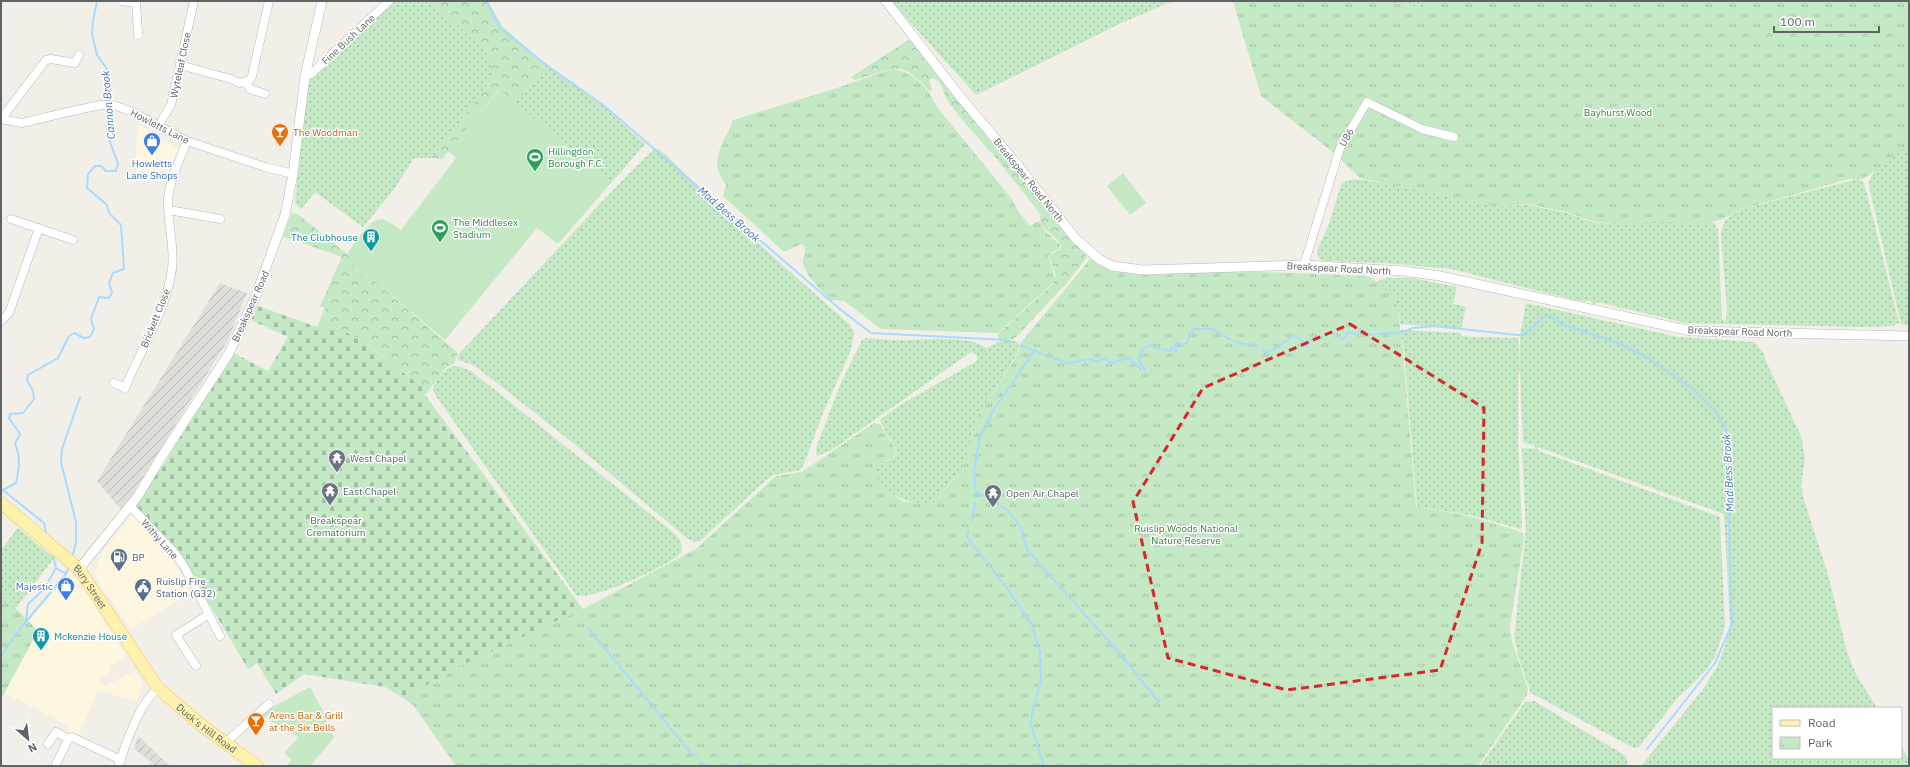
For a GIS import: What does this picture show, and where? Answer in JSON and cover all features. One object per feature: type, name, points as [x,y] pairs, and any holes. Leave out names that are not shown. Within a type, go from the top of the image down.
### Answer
[{"type":"main road","name":"Bury Street","points":[[1,503],[79,569],[158,688]]},
{"type":"main road","name":"Duck's Hill Road","points":[[158,688],[200,724],[257,766]]},
{"type":"street","points":[[122,1],[135,2],[138,35]]},
{"type":"street","name":"Wyteleaf Close","points":[[158,126],[171,105],[194,1]]},
{"type":"street","points":[[180,65],[232,79],[239,83],[246,83],[252,76],[269,1]]},
{"type":"street","name":"Breakspear Road","points":[[79,569],[131,507],[228,355],[249,312],[285,215],[293,174],[305,76],[322,1]]},
{"type":"street","name":"Fine Bush Lane","points":[[305,76],[311,74],[389,1]]},
{"type":"street","name":"Breakspear Road North","points":[[886,1],[958,94],[1020,168],[1076,240],[1104,262],[1116,267],[1143,270],[1304,265],[1403,271],[1440,276],[1691,331],[1909,336]]},
{"type":"street","points":[[1,119],[46,60],[51,59],[76,63],[79,55]]},
{"type":"street","points":[[246,83],[250,89],[265,94]]},
{"type":"street","name":"U86","points":[[1304,265],[1340,148],[1367,102],[1422,129],[1454,137]]},
{"type":"street","name":"Howletts Lane","points":[[1,119],[22,123],[102,105],[112,105],[134,112],[187,141],[265,167],[293,174]]},
{"type":"street","name":"Brickett Close","points":[[114,383],[125,388],[158,315],[168,286],[173,253],[168,198],[171,185],[187,141]]},
{"type":"street","points":[[169,210],[220,219]]},
{"type":"street","points":[[11,219],[73,240]]},
{"type":"street","points":[[1,322],[9,313],[39,228]]},
{"type":"street","name":"Withy Lane","points":[[131,507],[175,553],[185,568],[220,636]]},
{"type":"street","points":[[196,666],[174,632],[209,614]]},
{"type":"street","points":[[48,744],[57,732],[69,739],[72,737],[120,763],[141,709],[148,698],[158,688]]},
{"type":"street","points":[[226,742],[269,704]]},
{"type":"street","points":[[56,766],[69,739]]},
{"type":"highlighted area","points":[[1350,324],[1484,408],[1482,543],[1440,670],[1287,690],[1168,658],[1133,502],[1203,388]]},
{"type":"shaded area","points":[[137,124],[188,154],[180,169],[136,172]]},
{"type":"shaded area","points":[[220,283],[247,293],[228,340],[122,511],[97,481]]},
{"type":"shaded area","points":[[132,515],[167,551],[191,593],[131,629],[100,584],[95,573],[103,551]]},
{"type":"shaded area","points":[[71,571],[91,599],[126,657],[108,666],[111,672],[98,678],[103,687],[135,671],[143,682],[137,702],[98,690],[79,735],[69,732],[71,727],[5,693],[38,631],[29,621]]},
{"type":"shaded area","points":[[138,736],[170,766],[149,766],[151,762],[134,749]]},
{"type":"green space","points":[[395,1],[430,1],[485,50],[495,75],[432,158],[413,159],[395,188],[363,227],[315,192],[301,209],[295,203],[307,82]]},
{"type":"green space","points":[[430,1],[488,1],[502,26],[546,65],[520,98],[514,101],[499,89],[442,159],[432,158],[495,75],[485,50]]},
{"type":"green space","points":[[891,1],[1173,1],[1119,24],[976,95]]},
{"type":"green space","name":"Bayhurst Wood","points":[[1233,1],[1377,1],[1425,8],[1426,1],[1909,1],[1909,145],[1862,179],[1849,179],[1742,209],[1723,219],[1697,225],[1675,222],[1644,222],[1622,225],[1591,221],[1567,212],[1527,204],[1493,206],[1360,178],[1334,153],[1261,96]]},
{"type":"green space","points":[[1377,1],[1426,1],[1425,8]]},
{"type":"green space","points":[[913,37],[1087,257],[1067,283],[1014,339],[999,341],[998,334],[1053,284],[1056,276],[1049,256],[1061,248],[1060,245],[1044,227],[1040,220],[1041,215],[996,158],[958,115],[946,98],[942,87],[937,80],[933,78],[929,80],[932,90],[930,92],[920,81],[903,70],[887,70],[854,80],[851,77]]},
{"type":"green space","points":[[546,65],[602,105],[645,144],[611,183],[514,101],[523,95]]},
{"type":"green space","points":[[892,69],[907,73],[914,77],[924,87],[937,107],[1011,198],[1018,211],[1030,226],[1039,220],[1045,231],[1059,244],[1060,248],[1048,256],[1056,280],[998,333],[881,329],[844,301],[830,300],[811,279],[805,269],[803,264],[805,250],[804,245],[801,244],[783,251],[723,196],[726,185],[718,171],[717,165],[719,151],[733,120],[831,90]]},
{"type":"green space","points":[[500,89],[611,183],[558,244],[537,228],[445,340],[370,277],[359,272],[353,266],[347,254],[363,231],[380,219],[391,223],[401,230],[456,158],[448,151]]},
{"type":"green space","points":[[1909,145],[1909,326],[1901,324],[1869,186],[1870,179],[1878,167]]},
{"type":"green space","points":[[654,149],[658,149],[666,155],[724,213],[850,325],[854,332],[851,350],[823,413],[804,464],[800,470],[774,475],[766,480],[700,541],[695,542],[688,539],[582,450],[474,365],[458,360],[459,354],[615,188]]},
{"type":"green space","points":[[1123,173],[1146,203],[1130,215],[1107,186]]},
{"type":"green space","points":[[1355,179],[1389,184],[1493,206],[1527,205],[1567,213],[1591,222],[1622,225],[1644,222],[1675,222],[1697,225],[1711,222],[1715,224],[1718,230],[1722,319],[1724,321],[1726,319],[1727,310],[1721,236],[1723,226],[1727,219],[1743,209],[1858,179],[1864,183],[1899,323],[1893,326],[1862,327],[1686,323],[1597,302],[1592,304],[1591,301],[1579,301],[1451,269],[1385,263],[1324,261],[1319,259],[1317,250],[1328,227],[1341,185],[1345,181]]},
{"type":"green space","points":[[292,213],[299,215],[347,254],[353,266],[359,272],[370,277],[458,353],[454,364],[446,367],[429,390],[417,383],[352,335],[337,328],[317,327],[325,308],[320,306],[342,257],[283,236]]},
{"type":"green space","name":"Ruislip Woods National Nature Reserve","points":[[1090,259],[1105,267],[1121,272],[1153,275],[1220,271],[1366,276],[1378,282],[1388,292],[1396,297],[1403,352],[1416,506],[1473,517],[1523,533],[1524,538],[1510,626],[1512,641],[1528,689],[1527,695],[1478,766],[456,766],[413,705],[403,698],[467,663],[583,609],[696,549],[776,476],[802,472],[874,423],[880,424],[896,450],[894,456],[874,470],[881,484],[905,502],[932,505],[953,480],[962,472],[978,416],[1012,364],[1019,351],[1020,344]]},
{"type":"green space","points":[[1388,278],[1412,278],[1457,287],[1453,304],[1466,307],[1461,329],[1400,324],[1396,297],[1388,293],[1378,282],[1379,280]]},
{"type":"green space","points":[[1526,303],[1678,337],[1754,342],[1764,354],[1801,436],[1805,459],[1801,486],[1804,500],[1829,578],[1847,652],[1856,674],[1876,707],[1772,707],[1772,759],[1902,759],[1902,749],[1909,760],[1909,766],[1641,766],[1703,689],[1717,667],[1725,646],[1730,625],[1724,514],[1538,447],[1537,449],[1539,451],[1720,517],[1725,626],[1714,658],[1707,669],[1676,700],[1639,747],[1634,748],[1531,693],[1514,638],[1526,530],[1522,448],[1534,449],[1535,447],[1534,445],[1524,443],[1523,441],[1520,373],[1519,372],[1518,374],[1518,445],[1522,527],[1520,529],[1474,516],[1417,506],[1404,350],[1400,330],[1460,333],[1462,336],[1469,337],[1518,338],[1519,369],[1520,336]]},
{"type":"green space","name":"Breakspear Crematorium","points":[[258,306],[317,327],[337,328],[352,335],[417,383],[429,390],[425,395],[583,609],[467,663],[403,698],[385,687],[304,674],[276,694],[257,663],[248,669],[182,558],[134,506],[164,464],[217,376],[234,353],[268,371],[288,337],[251,320]]},
{"type":"green space","points":[[866,338],[893,340],[943,339],[968,341],[986,348],[982,351],[1006,340],[1015,341],[1019,344],[1018,351],[1011,364],[978,416],[962,472],[952,480],[931,506],[905,500],[889,492],[878,479],[874,470],[894,457],[897,450],[880,420],[900,405],[977,361],[977,355],[971,352],[830,451],[817,456],[816,448],[841,383],[862,340]]},
{"type":"green space","points":[[454,366],[471,371],[674,533],[678,537],[682,546],[681,553],[662,566],[613,588],[584,596],[576,595],[436,396],[433,389],[436,381],[447,369]]},
{"type":"green space","points":[[18,528],[54,558],[16,608],[1,593],[1,550]]},
{"type":"green space","points":[[1,593],[38,631],[1,699]]},
{"type":"green space","points":[[310,687],[323,711],[334,738],[310,766],[287,766],[292,760],[284,753],[298,738],[285,727],[281,731],[270,720],[274,717],[270,713],[252,729],[248,726],[271,708]]},
{"type":"green space","points":[[1534,701],[1626,756],[1628,763],[1627,766],[1480,766],[1525,702]]},
{"type":"waterway","name":"Cannon Brook","points":[[97,1],[92,34],[97,55],[107,69],[107,102]]},
{"type":"waterway","name":"Mad Bess Brook","points":[[486,1],[500,28],[549,67],[602,104],[841,310],[871,333],[1006,340],[1011,342]]},
{"type":"waterway","name":"Cannon Brook","points":[[46,533],[44,523],[3,490],[16,483],[19,468],[19,459],[15,444],[20,434],[9,418],[10,414],[23,413],[34,399],[33,391],[27,380],[28,375],[58,358],[69,336],[74,333],[84,338],[90,337],[94,329],[91,319],[99,297],[110,297],[112,292],[109,283],[113,273],[124,269],[121,225],[110,214],[106,204],[87,188],[88,174],[95,166],[101,166],[106,171],[116,171],[118,163],[108,137],[107,107]]},
{"type":"waterway","name":"Mad Bess Brook","points":[[1330,333],[1342,339],[1347,335],[1347,332],[1357,334],[1360,329],[1368,335],[1403,332],[1413,328],[1434,326],[1523,335],[1545,316],[1550,316],[1562,324],[1618,343],[1646,357],[1693,389],[1716,412],[1725,427],[1729,458],[1728,499],[1732,624],[1715,663],[1647,749]]},
{"type":"waterway","name":"Mad Bess Brook","points":[[1049,357],[1069,363],[1090,359],[1097,362],[1105,358],[1110,363],[1129,358],[1140,369],[1145,370],[1141,365],[1140,358],[1141,352],[1144,348],[1151,345],[1155,348],[1170,351],[1172,347],[1176,352],[1176,342],[1182,346],[1187,343],[1190,333],[1194,329],[1212,329],[1235,342],[1257,346]]},
{"type":"waterway","name":"Mad Bess Brook","points":[[1262,349],[1266,353],[1269,352],[1293,335],[1300,339],[1307,347],[1310,340],[1323,337]]},
{"type":"waterway","name":"Mad Bess Brook","points":[[1021,345],[1042,354]]},
{"type":"waterway","points":[[976,496],[974,472],[980,437],[993,411],[1034,351]]},
{"type":"waterway","points":[[73,554],[76,542],[76,522],[61,462],[62,449],[80,397]]},
{"type":"waterway","points":[[977,492],[984,496]]},
{"type":"waterway","points":[[994,501],[1009,512],[1021,527],[1027,549],[1121,655],[1159,702]]},
{"type":"waterway","points":[[972,521],[975,503]]},
{"type":"waterway","points":[[968,531],[967,537],[1007,588],[1032,625],[1040,652],[1041,681],[1030,722],[1044,766]]},
{"type":"waterway","name":"Cannon Brook","points":[[26,621],[28,604],[44,589],[56,568],[52,552]]},
{"type":"waterway","points":[[1,656],[19,630],[66,574],[69,566]]},
{"type":"waterway","points":[[56,568],[66,574]]},
{"type":"waterway","points":[[589,629],[690,752],[697,757]]},
{"type":"waterway","points":[[701,762],[707,766]]},
{"type":"waterway","points":[[736,766],[740,764],[742,766]]},
{"type":"place","name":"The Woodman","points":[[280,147]]},
{"type":"place","name":"Howletts Lane Shops","points":[[152,156]]},
{"type":"place","name":"Hillingdon Borough F.C.","points":[[535,172]]},
{"type":"place","name":"The Middlesex Stadium","points":[[440,243]]},
{"type":"place","name":"The Clubhouse","points":[[371,252]]},
{"type":"place","name":"West Chapel","points":[[337,473]]},
{"type":"place","name":"East Chapel","points":[[330,506]]},
{"type":"place","name":"Open Air Chapel","points":[[993,508]]},
{"type":"place","name":"BP","points":[[119,572]]},
{"type":"place","name":"Majestic","points":[[66,601]]},
{"type":"place","name":"Ruislip Fire Station (G32)","points":[[143,602]]},
{"type":"place","name":"Mckenzie House","points":[[41,651]]},
{"type":"place","name":"Arens Bar & Grill at the Six Bells","points":[[256,736]]}]
